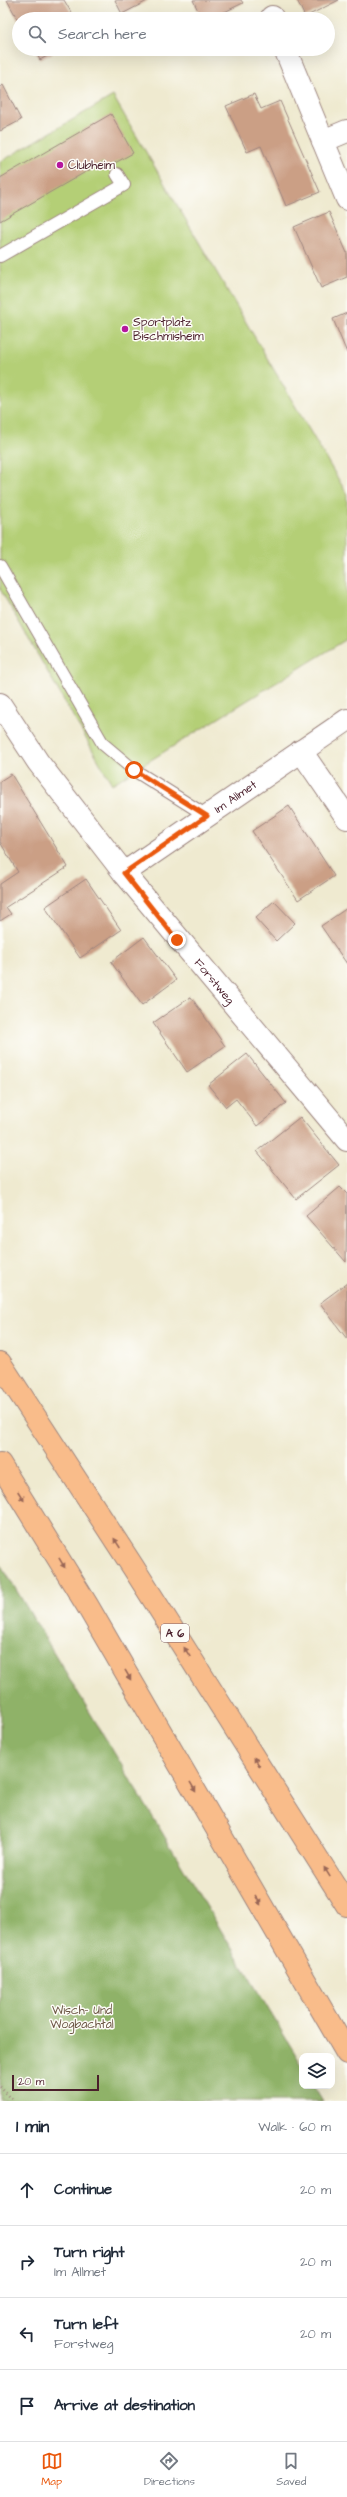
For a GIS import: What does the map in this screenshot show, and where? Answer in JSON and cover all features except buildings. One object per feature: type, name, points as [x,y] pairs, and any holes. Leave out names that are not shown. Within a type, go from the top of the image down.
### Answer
[{"type":"highway","name":"A 6","points":[[0,1363],[133,1567],[347,1905]]},
{"type":"highway","points":[[0,1464],[87,1605],[347,2053]]},
{"type":"street","points":[[288,56],[347,199]]},
{"type":"street","points":[[323,141],[347,131]]},
{"type":"street","name":"Forstweg","points":[[0,704],[38,762],[124,873],[347,1140]]},
{"type":"street","name":"Im Allmet","points":[[124,873],[301,750],[347,720]]},
{"type":"street","points":[[301,750],[347,818]]},
{"type":"lane","points":[[0,256],[124,185],[117,174]]},
{"type":"lane","points":[[0,566],[102,744],[134,770],[207,816]]},
{"type":"path","points":[[0,2087],[14,2101]]},
{"type":"green space","name":"Sportplatz Bischmisheim","points":[[113,96],[347,494],[347,639],[112,784],[0,589],[0,162]]},
{"type":"green space","name":"Wisch- Und Wogbachtal","points":[[0,1563],[299,2060],[299,2089],[316,2089],[323,2101],[0,2101]]},
{"type":"place","name":"Clubheim","points":[[60,165]]},
{"type":"place","name":"Sportplatz Bischmisheim","points":[[125,329]]},
{"type":"route","points":[[134,770],[207,816],[124,873],[177,940]]}]
